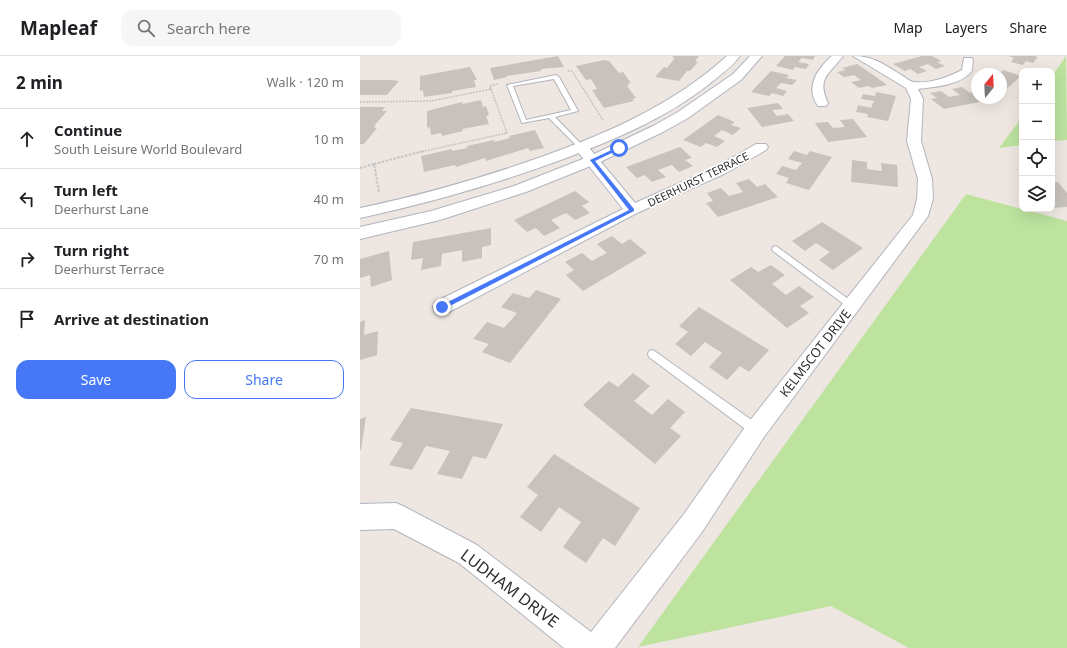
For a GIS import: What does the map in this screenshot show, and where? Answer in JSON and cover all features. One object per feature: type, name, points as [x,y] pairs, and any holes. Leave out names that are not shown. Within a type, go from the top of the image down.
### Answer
[{"type":"street","points":[[360,212],[428,198],[511,173],[582,147],[640,120],[687,95],[718,72],[734,56]]},
{"type":"street","points":[[360,233],[434,216],[513,191],[593,160],[658,129],[683,115],[737,77],[756,56]]},
{"type":"street","points":[[822,103],[816,93],[818,80],[827,65],[838,56]]},
{"type":"street","points":[[858,56],[880,66],[910,86],[935,84],[957,78],[967,71],[968,60]]},
{"type":"street","name":"KELMSCOT DRIVE","points":[[597,648],[692,523],[756,430],[920,216],[925,199],[925,179],[914,141],[917,99],[910,86]]},
{"type":"street","points":[[582,147],[632,210]]},
{"type":"street","name":"DEERHURST TERRACE","points":[[442,307],[632,210],[721,170],[762,147]]},
{"type":"street","name":"LUDHAM DRIVE","points":[[360,516],[396,516],[468,554],[588,648]]},
{"type":"lane","points":[[556,77],[575,111],[550,116],[524,122],[510,85],[556,77]]},
{"type":"lane","points":[[550,116],[582,147]]},
{"type":"lane","points":[[776,249],[852,306]]},
{"type":"lane","points":[[653,354],[756,430]]},
{"type":"path","points":[[360,102],[430,101],[491,89],[507,133],[453,144],[360,168]]},
{"type":"path","points":[[374,164],[382,208]]},
{"type":"green space","points":[[1066,56],[1067,140],[1055,141],[1055,72]]},
{"type":"green space","points":[[1019,121],[1019,145],[999,148]]},
{"type":"green space","points":[[966,194],[1019,208],[1019,212],[1033,212],[1067,221],[1067,648],[909,648],[831,606],[638,647]]},
{"type":"building","points":[[558,56],[564,67],[541,69],[541,71],[506,76],[507,77],[494,80],[490,68]]},
{"type":"building","points":[[674,56],[699,56],[695,61],[698,62],[690,71],[687,71],[679,81],[655,77],[664,67],[667,68],[675,58],[672,58]]},
{"type":"building","points":[[785,56],[815,56],[813,60],[802,58],[798,62],[809,64],[806,69],[795,67],[793,70],[776,66]]},
{"type":"building","points":[[922,56],[932,56],[942,61],[937,62],[945,66],[936,69],[928,64],[919,67],[927,71],[918,74],[910,69],[905,71],[893,64]]},
{"type":"building","points":[[1009,56],[1038,57],[1033,63],[1026,61],[1023,65],[1011,62],[1014,58]]},
{"type":"building","points":[[604,60],[609,61],[619,73],[623,72],[631,83],[627,84],[629,85],[627,86],[636,98],[632,99],[634,101],[604,108],[592,90],[597,89],[591,79],[586,80],[576,66]]},
{"type":"building","points":[[857,64],[887,85],[872,88],[868,86],[859,88],[851,82],[861,80],[854,75],[844,77],[837,72],[846,70],[842,68]]},
{"type":"building","points":[[470,67],[477,80],[474,80],[476,87],[452,91],[452,93],[424,97],[423,90],[420,91],[420,76]]},
{"type":"building","points":[[771,71],[789,75],[786,78],[797,80],[792,85],[781,83],[776,88],[787,91],[783,96],[772,93],[769,96],[751,92]]},
{"type":"building","points":[[1007,71],[1019,75],[1019,78],[1007,89]]},
{"type":"building","points":[[360,80],[399,81],[387,95],[360,95]]},
{"type":"building","points":[[962,87],[971,93],[971,104],[944,109],[931,99],[937,98],[930,93],[941,91],[949,97],[960,95],[952,89]]},
{"type":"building","points":[[876,92],[896,96],[888,121],[867,117],[868,114],[856,112],[858,105],[871,108],[874,101],[861,99],[863,94],[875,96]]},
{"type":"building","points":[[481,100],[483,107],[486,106],[489,115],[486,116],[489,124],[462,129],[463,131],[442,136],[441,133],[431,135],[430,127],[427,128],[427,111],[462,102],[463,104]]},
{"type":"building","points":[[778,103],[783,109],[772,110],[777,116],[788,114],[794,121],[762,127],[747,108]]},
{"type":"building","points":[[360,107],[385,107],[382,111],[387,111],[374,126],[376,126],[374,128],[377,128],[364,144],[360,144]]},
{"type":"building","points":[[718,115],[735,122],[731,125],[741,128],[733,135],[722,130],[714,136],[725,141],[717,147],[706,143],[701,147],[683,140]]},
{"type":"building","points":[[853,119],[867,137],[828,142],[815,123],[828,122],[833,128],[845,127],[840,120]]},
{"type":"building","points":[[535,130],[544,148],[530,151],[528,148],[486,161],[485,158],[456,167],[455,165],[424,172],[421,156],[452,149],[452,151],[467,148],[467,146],[494,140],[494,142],[510,138],[509,136]]},
{"type":"building","points":[[680,147],[692,158],[685,160],[693,166],[679,172],[672,165],[658,170],[666,177],[652,182],[645,175],[637,178],[626,167]]},
{"type":"building","points":[[794,151],[807,155],[810,151],[832,157],[809,190],[786,183],[789,178],[776,174],[782,166],[796,170],[802,163],[788,159]]},
{"type":"building","points":[[852,160],[867,162],[867,169],[882,171],[881,163],[897,165],[898,187],[851,182]]},
{"type":"building","points":[[749,179],[757,187],[765,184],[778,197],[718,217],[706,203],[713,201],[707,193],[721,188],[729,196],[743,192],[736,183]]},
{"type":"building","points":[[1055,182],[1058,182],[1067,193],[1067,207],[1055,208]]},
{"type":"building","points":[[575,191],[589,202],[582,206],[590,213],[575,220],[566,213],[551,220],[560,228],[544,236],[536,228],[527,232],[514,220]]},
{"type":"building","points":[[822,222],[863,248],[833,270],[819,260],[830,252],[816,243],[805,251],[792,241]]},
{"type":"building","points":[[491,228],[491,245],[482,247],[482,258],[462,262],[462,250],[442,254],[441,266],[421,270],[423,258],[411,260],[413,242]]},
{"type":"building","points":[[612,236],[622,244],[630,239],[647,253],[583,291],[566,275],[574,270],[565,262],[582,253],[592,261],[607,253],[597,244]]},
{"type":"building","points":[[389,251],[392,280],[371,287],[370,275],[360,278],[360,259]]},
{"type":"building","points":[[771,265],[785,275],[772,284],[786,295],[799,286],[814,297],[800,306],[809,313],[787,328],[730,280],[751,267],[758,272]]},
{"type":"building","points":[[536,290],[561,299],[510,363],[482,352],[489,344],[473,339],[487,322],[504,328],[517,313],[501,307],[513,293],[529,298]]},
{"type":"building","points":[[699,307],[769,350],[749,372],[740,366],[727,380],[709,367],[722,353],[705,342],[691,356],[675,344],[688,332],[679,326]]},
{"type":"building","points":[[365,320],[364,335],[378,331],[377,355],[360,360],[360,322]]},
{"type":"building","points":[[633,373],[650,386],[634,401],[652,415],[668,399],[685,412],[670,428],[681,436],[655,464],[583,405],[609,381],[618,387]]},
{"type":"building","points":[[411,408],[503,424],[486,459],[473,456],[462,479],[437,474],[450,451],[426,446],[412,470],[389,465],[403,443],[390,440]]},
{"type":"building","points":[[366,417],[361,450],[360,450],[360,419]]},
{"type":"building","points":[[554,454],[640,508],[615,546],[603,538],[586,563],[563,547],[581,522],[559,507],[541,532],[520,517],[538,495],[527,487]]},
{"type":"route","points":[[442,307],[632,210],[593,160],[619,148]]}]
